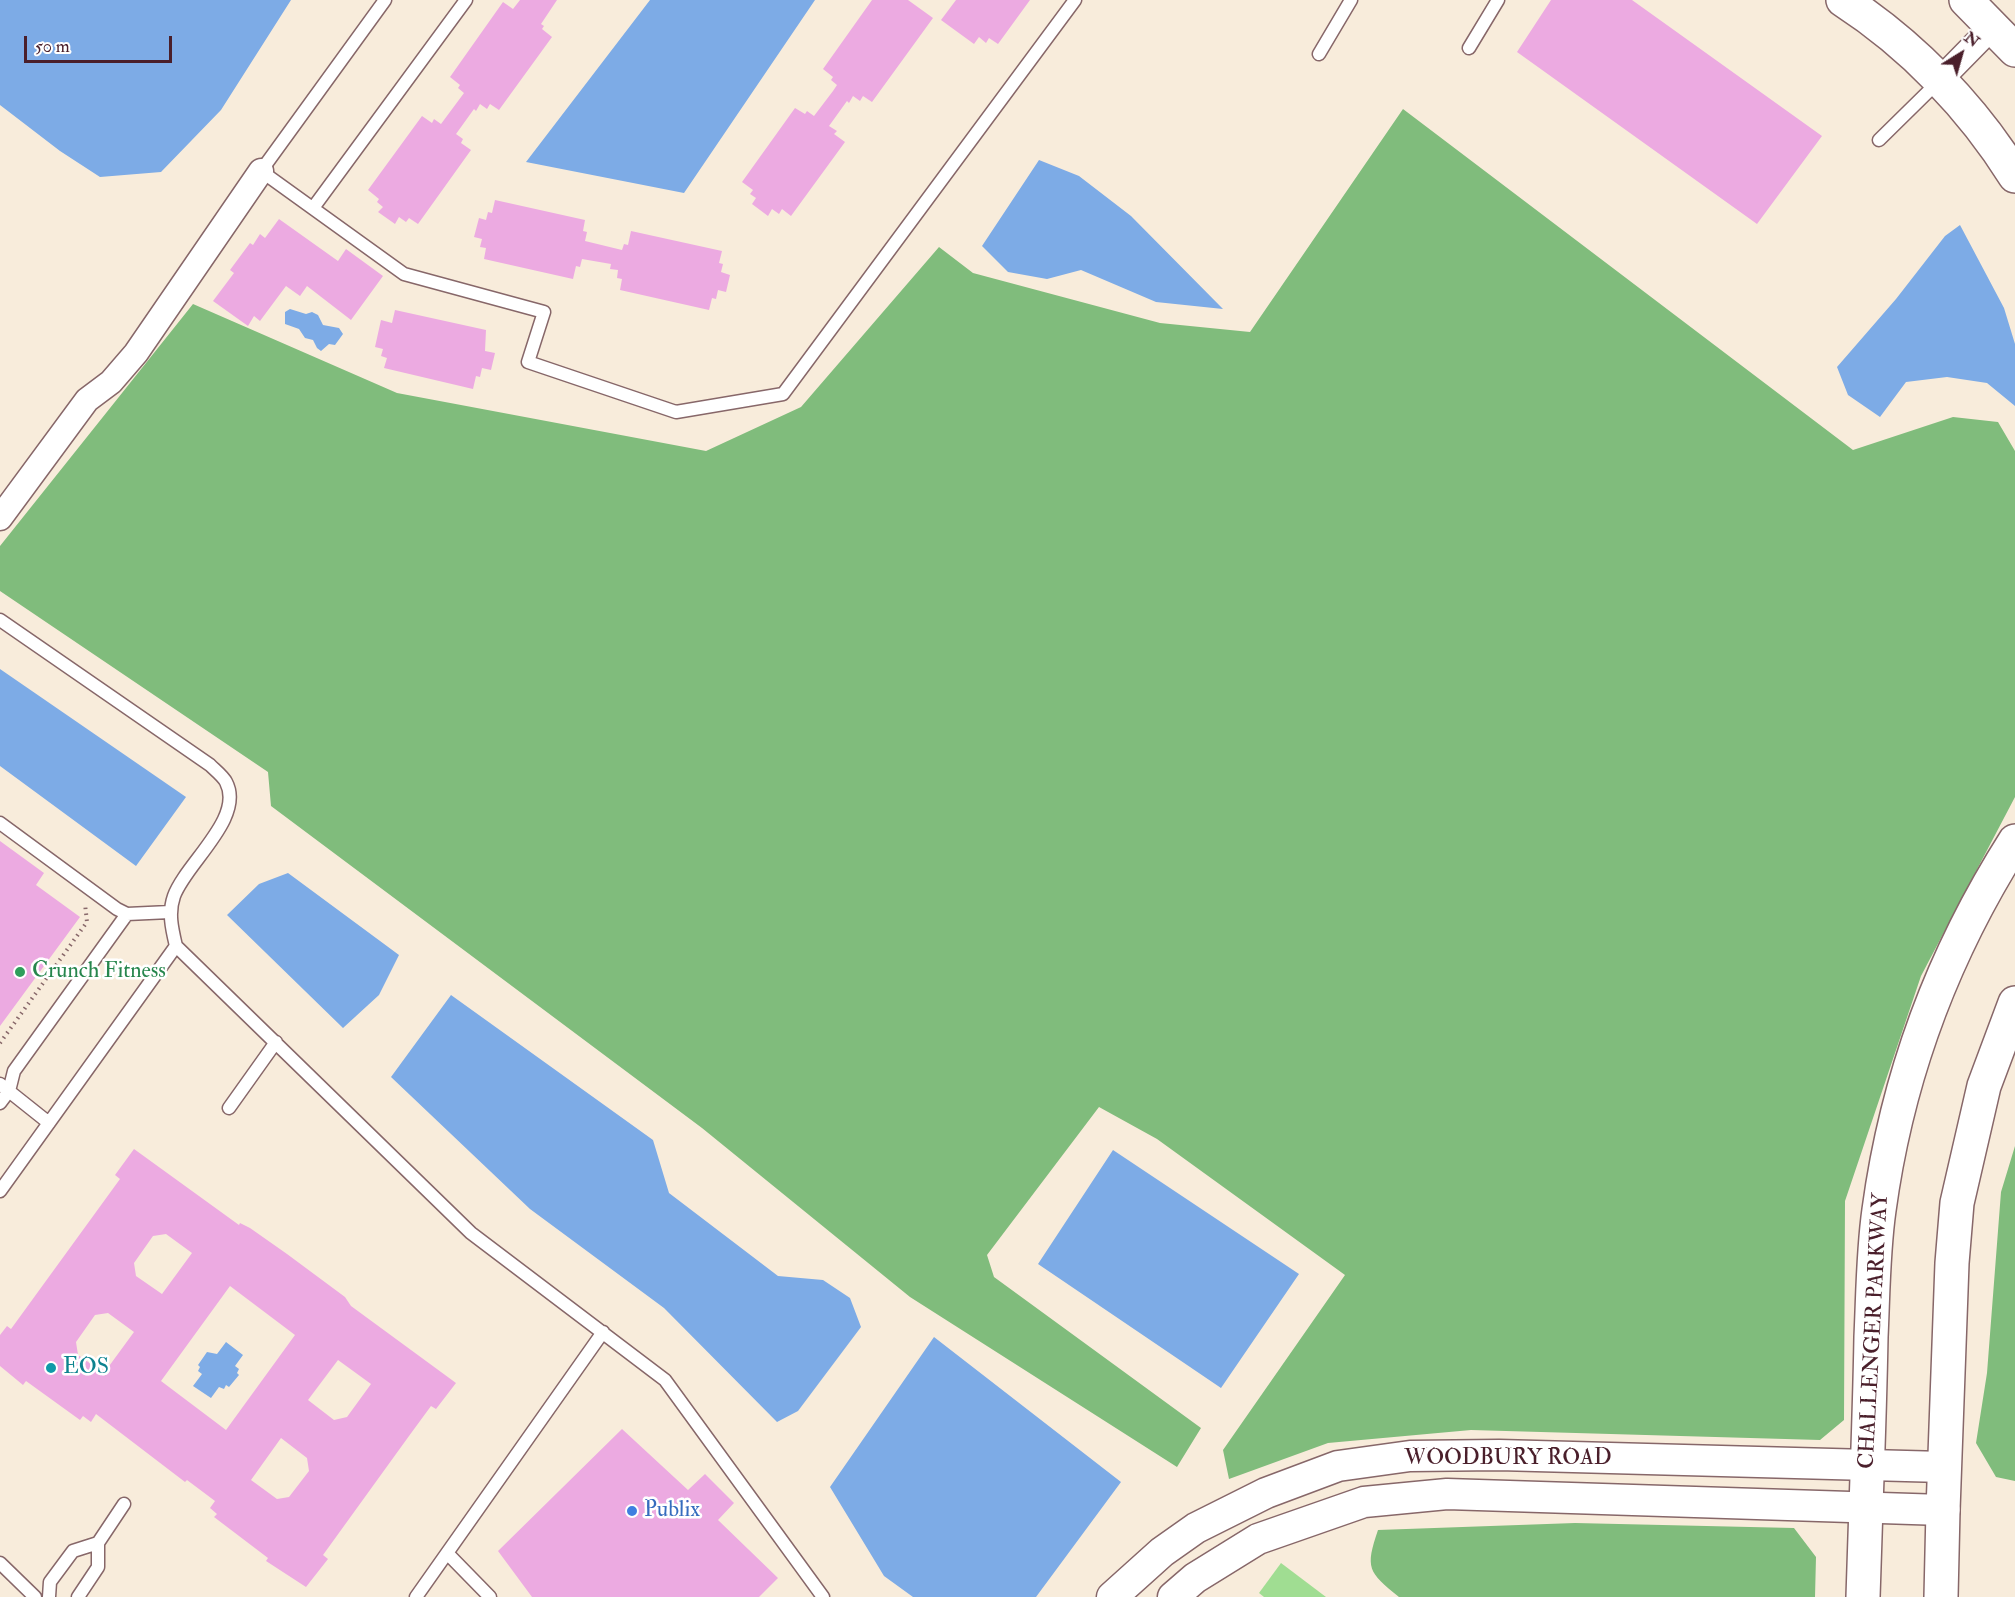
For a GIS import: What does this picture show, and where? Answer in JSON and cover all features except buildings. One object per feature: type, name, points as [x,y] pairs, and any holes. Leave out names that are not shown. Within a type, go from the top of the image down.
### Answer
[{"type":"main road","points":[[1843,0],[1895,39],[1939,81],[1990,139],[2015,176]]},
{"type":"main road","points":[[1965,0],[2015,50]]},
{"type":"main road","name":"CHALLENGER PARKWAY","points":[[1863,1597],[1876,1239],[1885,1168],[1912,1056],[1945,971],[1983,894],[2015,841]]},
{"type":"main road","points":[[1941,1597],[1952,1252],[1957,1203],[1984,1086],[2015,1003]]},
{"type":"street","points":[[1939,81],[1993,26]]},
{"type":"street","points":[[0,519],[87,400],[111,382],[136,353],[261,171]]},
{"type":"street","name":"WOODBURY ROAD","points":[[1112,1597],[1161,1552],[1196,1528],[1266,1493],[1338,1466],[1410,1456],[1498,1455],[1944,1467]]},
{"type":"street","name":"WOODBURY ROAD","points":[[1173,1597],[1195,1578],[1258,1539],[1364,1502],[1447,1494],[1943,1510]]},
{"type":"street","points":[[1131,1597],[1161,1552]]},
{"type":"lane","points":[[384,0],[261,171],[404,274],[544,312],[528,362],[676,412],[783,394],[1074,0]]},
{"type":"lane","points":[[313,208],[466,0]]},
{"type":"lane","points":[[1319,54],[1351,0]]},
{"type":"lane","points":[[1469,48],[1498,0]]},
{"type":"lane","points":[[1879,140],[1939,81]]},
{"type":"lane","points":[[0,620],[210,765],[226,782],[231,804],[223,822],[181,879],[170,912],[176,946],[471,1233],[665,1380],[823,1597]]},
{"type":"lane","points":[[0,823],[127,914],[170,912]]},
{"type":"lane","points":[[0,1103],[4,1088],[15,1071],[127,914]]},
{"type":"lane","points":[[0,1191],[176,946]]},
{"type":"lane","points":[[230,1108],[276,1042]]},
{"type":"lane","points":[[4,1088],[49,1123]]},
{"type":"lane","points":[[416,1597],[603,1332]]},
{"type":"lane","points":[[78,1597],[98,1567],[98,1543],[124,1504]]},
{"type":"lane","points":[[49,1597],[50,1582],[74,1551],[98,1543]]},
{"type":"lane","points":[[447,1553],[490,1597]]},
{"type":"lane","points":[[0,1563],[35,1597]]},
{"type":"path","points":[[0,1043],[87,922],[84,895]]},
{"type":"green space","points":[[1403,109],[1853,450],[1953,417],[1998,422],[2015,451],[2015,797],[1921,976],[1845,1201],[1844,1420],[1820,1440],[1471,1430],[1328,1443],[1229,1479],[1223,1450],[1345,1275],[1157,1139],[1099,1107],[987,1255],[994,1277],[1201,1428],[1177,1467],[910,1297],[702,1128],[271,806],[268,772],[0,591],[0,546],[193,304],[397,393],[706,451],[801,407],[939,247],[973,273],[1160,323],[1250,332]]},
{"type":"green space","points":[[2015,1146],[2015,1481],[1996,1477],[1976,1443],[1987,1373],[2001,1192]]},
{"type":"green space","points":[[1575,1523],[1794,1528],[1816,1557],[1815,1597],[1399,1597],[1375,1575],[1372,1568],[1371,1553],[1378,1530]]},
{"type":"green space","points":[[1281,1563],[1326,1597],[1264,1597],[1259,1593]]},
{"type":"water","points":[[0,0],[291,0],[221,110],[161,172],[100,177],[60,151],[0,105]]},
{"type":"water","points":[[650,0],[815,0],[684,193],[526,162]]},
{"type":"water","points":[[1039,160],[1079,176],[1131,216],[1223,309],[1156,302],[1081,270],[1047,279],[1008,272],[982,246]]},
{"type":"water","points":[[1960,225],[2004,308],[2015,344],[2015,406],[1987,383],[1947,377],[1906,382],[1880,417],[1848,395],[1837,367],[1896,299],[1945,236]]},
{"type":"water","points":[[290,309],[306,314],[312,312],[318,315],[323,325],[339,328],[343,334],[335,345],[329,344],[321,351],[313,340],[305,338],[299,329],[285,324],[285,312]]},
{"type":"water","points":[[0,669],[186,797],[136,866],[0,766]]},
{"type":"water","points":[[288,873],[399,955],[379,995],[343,1028],[227,915],[259,884]]},
{"type":"water","points":[[451,995],[653,1140],[669,1193],[778,1276],[823,1280],[850,1298],[861,1327],[798,1411],[777,1422],[664,1308],[530,1209],[391,1077]]},
{"type":"water","points":[[1113,1150],[1299,1274],[1221,1388],[1038,1264]]},
{"type":"water","points":[[934,1337],[1121,1482],[1036,1597],[913,1597],[884,1576],[830,1487]]},
{"type":"water","points":[[226,1342],[243,1355],[235,1366],[239,1369],[237,1373],[239,1375],[229,1387],[226,1385],[224,1389],[219,1387],[211,1398],[193,1386],[202,1374],[198,1371],[200,1367],[198,1365],[207,1352],[217,1354]]},
{"type":"place","name":"Crunch Fitness","points":[[20,972]]},
{"type":"place","name":"EOS","points":[[51,1368]]},
{"type":"place","name":"Publix","points":[[632,1511]]}]
